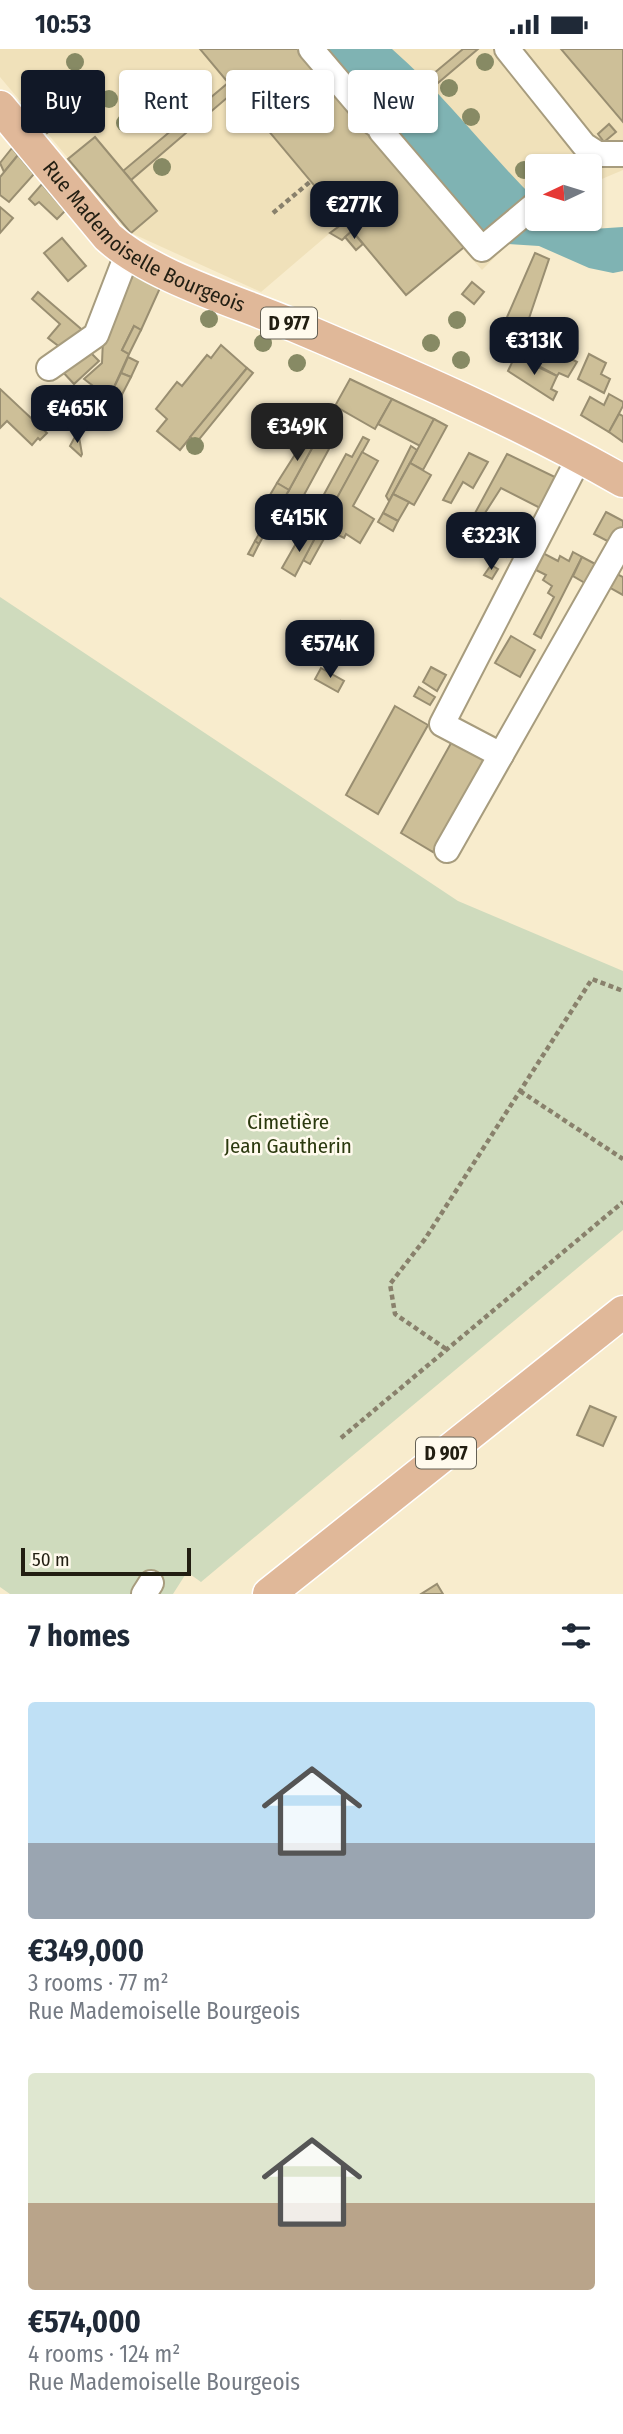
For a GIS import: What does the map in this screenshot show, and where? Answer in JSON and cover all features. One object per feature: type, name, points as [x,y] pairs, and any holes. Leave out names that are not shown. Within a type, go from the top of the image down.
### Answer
[{"type":"main road","name":"Rue Mademoiselle Bourgeois","points":[[0,107],[108,237],[128,252],[195,285],[415,378],[580,456],[623,481]]},
{"type":"main road","name":"D 907","points":[[269,1594],[623,1312]]},
{"type":"street","points":[[311,49],[482,249],[525,213]]},
{"type":"street","points":[[507,49],[576,136],[598,154],[623,154]]},
{"type":"street","points":[[576,136],[581,154]]},
{"type":"street","points":[[602,160],[623,154]]},
{"type":"street","points":[[49,368],[96,335],[128,252]]},
{"type":"street","points":[[501,755],[442,724],[580,456]]},
{"type":"street","points":[[447,850],[623,540]]},
{"type":"path","points":[[273,213],[311,181]]},
{"type":"path","points":[[446,1349],[395,1314],[390,1284],[425,1240],[592,979],[623,991]]},
{"type":"path","points":[[520,1091],[623,1159]]},
{"type":"path","points":[[341,1438],[623,1202]]},
{"type":"shaded area","points":[[0,49],[623,49],[623,170],[602,179],[602,154],[525,154],[525,223],[500,245],[504,248],[482,270],[462,248],[406,295],[363,245],[356,250],[345,237],[342,240],[330,233],[261,292],[131,233],[47,133],[105,133],[105,70],[21,70],[21,102],[0,77]]},
{"type":"green space","name":"Cimetière Jean Gautherin","points":[[0,597],[458,901],[623,971],[623,1230],[201,1582],[187,1572],[173,1594],[10,1594],[0,1587]]},
{"type":"water","points":[[320,49],[392,49],[414,70],[348,70],[348,80]]},
{"type":"water","points":[[438,94],[525,188],[525,231],[602,231],[602,228],[623,227],[623,271],[613,273],[589,268],[539,246],[506,244],[484,231],[396,133],[438,133]]},
{"type":"building","points":[[200,49],[302,49],[320,70],[226,70],[226,80]]},
{"type":"building","points":[[463,49],[478,49],[438,83],[438,70]]},
{"type":"building","points":[[561,49],[623,49],[623,122]]},
{"type":"building","points":[[226,85],[226,99],[212,111],[212,96]]},
{"type":"building","points":[[334,87],[348,104],[348,133],[372,133],[463,241],[463,248],[406,295],[270,133],[334,133]]},
{"type":"building","points":[[609,124],[616,132],[604,142],[598,134]]},
{"type":"building","points":[[168,133],[186,133],[131,180],[123,171]]},
{"type":"building","points":[[95,137],[157,211],[131,233],[68,159]]},
{"type":"building","points":[[12,148],[18,155],[4,172],[0,163]]},
{"type":"building","points":[[18,155],[34,174],[9,202],[0,195],[0,177]]},
{"type":"building","points":[[42,184],[65,211],[57,219],[39,202],[35,205],[29,199]]},
{"type":"building","points":[[0,207],[13,218],[0,233]]},
{"type":"building","points":[[345,222],[352,231],[342,240],[330,233]]},
{"type":"building","points":[[352,231],[363,244],[356,250],[345,237]]},
{"type":"building","points":[[62,238],[86,266],[68,281],[44,253]]},
{"type":"building","points":[[535,253],[549,259],[522,339],[501,331]]},
{"type":"building","points":[[133,275],[160,288],[141,330],[134,326],[122,350],[129,354],[109,398],[84,379],[102,363],[103,339]]},
{"type":"building","points":[[472,282],[484,292],[474,304],[462,294]]},
{"type":"building","points":[[38,292],[87,334],[65,351],[48,338],[60,324],[32,299]]},
{"type":"building","points":[[553,324],[563,329],[557,342],[548,337]]},
{"type":"building","points":[[134,326],[141,330],[129,354],[122,350]]},
{"type":"building","points":[[520,344],[541,352],[535,364],[515,356]]},
{"type":"building","points":[[544,344],[577,362],[568,377],[559,373],[557,376],[535,364]]},
{"type":"building","points":[[221,345],[247,368],[180,450],[157,431],[167,419],[156,409],[177,382],[182,386],[207,355],[211,358]]},
{"type":"building","points":[[85,347],[99,361],[74,384],[61,370]]},
{"type":"building","points":[[589,354],[606,363],[601,374],[610,379],[604,393],[578,379]]},
{"type":"building","points":[[515,356],[557,376],[551,389],[557,392],[553,400],[508,371]]},
{"type":"building","points":[[128,357],[138,362],[131,377],[121,373]]},
{"type":"building","points":[[247,368],[253,373],[197,442],[190,437]]},
{"type":"building","points":[[121,373],[131,377],[112,414],[106,404]]},
{"type":"building","points":[[350,379],[392,399],[375,429],[335,406]]},
{"type":"building","points":[[0,389],[47,433],[40,440],[38,438],[32,445],[7,421],[0,428]]},
{"type":"building","points":[[609,394],[623,402],[623,406],[609,432],[581,415],[590,397],[604,405]]},
{"type":"building","points":[[392,399],[434,419],[420,446],[378,424]]},
{"type":"building","points":[[332,412],[342,418],[342,425],[298,506],[284,499]]},
{"type":"building","points":[[619,414],[623,416],[623,442],[609,432]]},
{"type":"building","points":[[434,419],[447,426],[423,470],[410,463]]},
{"type":"building","points":[[78,431],[82,454],[81,456],[70,446]]},
{"type":"building","points":[[308,434],[317,439],[289,490],[277,483]]},
{"type":"building","points":[[363,437],[369,440],[318,533],[308,527],[316,509],[346,454],[352,457]]},
{"type":"building","points":[[411,446],[417,450],[389,501],[386,496]]},
{"type":"building","points":[[362,452],[378,461],[353,506],[374,519],[360,543],[346,534],[344,538],[334,533],[336,529],[331,526],[310,564],[303,560]]},
{"type":"building","points":[[469,453],[488,462],[473,488],[463,482],[451,503],[443,500]]},
{"type":"building","points":[[507,454],[559,479],[544,510],[501,488],[467,541],[461,539]]},
{"type":"building","points":[[410,463],[431,475],[414,505],[393,494]]},
{"type":"building","points":[[277,483],[289,490],[282,502],[270,495]]},
{"type":"building","points":[[393,494],[409,502],[398,521],[383,513]]},
{"type":"building","points":[[274,507],[278,510],[259,544],[255,541]]},
{"type":"building","points":[[606,512],[623,521],[623,528],[613,544],[594,534]]},
{"type":"building","points":[[383,513],[398,521],[393,531],[378,522]]},
{"type":"building","points":[[491,514],[534,536],[528,547],[515,540],[506,557],[477,542]]},
{"type":"building","points":[[303,531],[315,538],[295,576],[282,568]]},
{"type":"building","points":[[255,541],[259,544],[253,556],[248,554]]},
{"type":"building","points":[[573,552],[582,557],[541,638],[534,634],[554,597],[548,593],[552,586],[543,580],[546,575],[534,569],[543,553],[558,561],[560,556],[569,561]]},
{"type":"building","points":[[582,557],[601,567],[590,586],[573,576]]},
{"type":"building","points":[[491,565],[498,569],[492,579],[484,575]]},
{"type":"building","points":[[613,572],[623,577],[623,595],[605,585]]},
{"type":"building","points":[[341,621],[354,629],[356,624],[371,633],[355,663],[327,646]]},
{"type":"building","points":[[511,636],[535,650],[520,677],[495,663]]},
{"type":"building","points":[[431,667],[446,675],[437,691],[423,682]]},
{"type":"building","points":[[321,668],[344,681],[338,692],[315,679]]},
{"type":"building","points":[[419,687],[435,697],[430,705],[414,696]]},
{"type":"building","points":[[395,706],[428,725],[378,814],[346,795]]},
{"type":"building","points":[[455,736],[487,754],[433,852],[401,833]]},
{"type":"building","points":[[590,1406],[616,1417],[603,1446],[577,1435]]},
{"type":"building","points":[[437,1584],[443,1594],[421,1594]]}]
